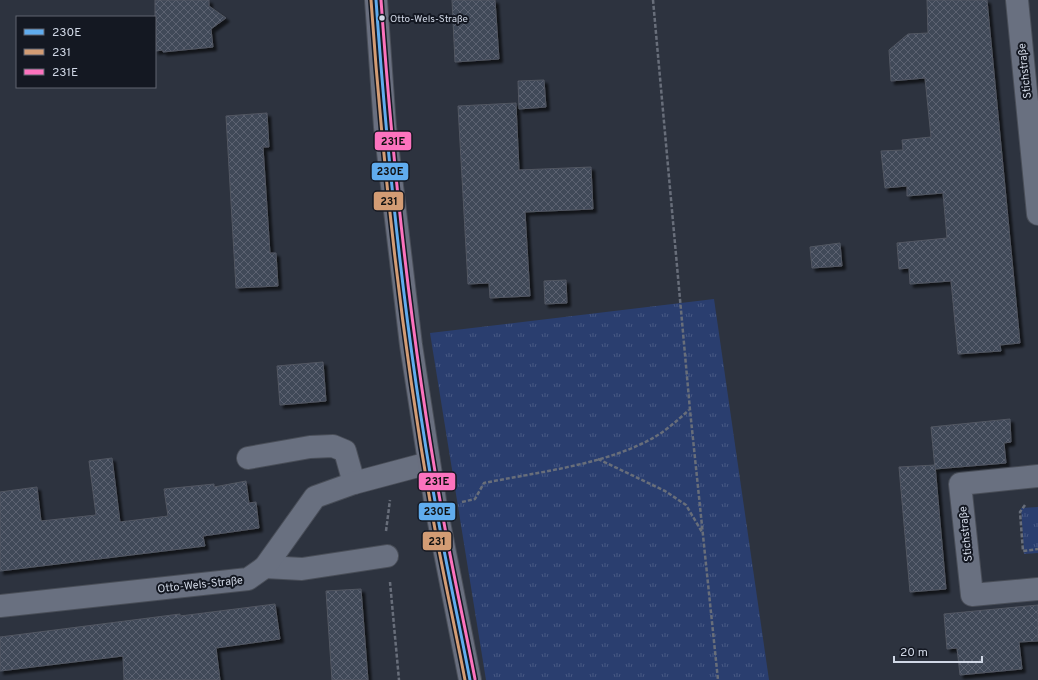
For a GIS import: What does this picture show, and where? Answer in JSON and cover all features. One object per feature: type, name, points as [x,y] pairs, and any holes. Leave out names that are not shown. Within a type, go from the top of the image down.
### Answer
[{"type":"main road","points":[[376,0],[385,127],[411,345],[436,507],[470,680]]},
{"type":"street","name":"Stichstraße","points":[[1017,0],[1038,214]]},
{"type":"street","points":[[248,458],[310,447],[333,446],[345,451],[354,482]]},
{"type":"street","name":"Otto-Wels-Straße","points":[[0,606],[248,579],[266,567],[315,497],[354,482],[429,463]]},
{"type":"street","name":"Stichstraße","points":[[1038,476],[960,484],[972,595],[1038,589]]},
{"type":"street","points":[[266,567],[302,569],[387,556]]},
{"type":"path","points":[[653,0],[690,410],[718,680]]},
{"type":"path","points":[[436,507],[476,499],[484,484],[598,459],[626,449],[658,435],[690,410]]},
{"type":"path","points":[[598,459],[665,490],[686,505],[703,534]]},
{"type":"path","points":[[1027,501],[1020,512],[1023,551],[1038,549]]},
{"type":"green space","points":[[714,299],[769,680],[486,680],[430,333]]},
{"type":"green space","points":[[1038,507],[1038,553],[1024,554],[1021,508]]},
{"type":"building","points":[[155,0],[209,0],[209,6],[226,18],[211,29],[213,47],[163,52],[163,50],[156,51]]},
{"type":"building","points":[[452,0],[495,0],[499,59],[455,62]]},
{"type":"building","points":[[927,0],[987,0],[1020,343],[1000,345],[1001,351],[958,354],[951,281],[910,284],[909,268],[899,269],[897,243],[947,238],[943,193],[907,196],[907,186],[885,188],[881,151],[903,150],[902,140],[931,137],[925,78],[891,81],[889,50],[908,34],[928,33]]},
{"type":"building","points":[[544,80],[546,107],[519,109],[518,81]]},
{"type":"building","points":[[516,103],[519,170],[591,167],[593,209],[525,212],[530,296],[490,298],[489,283],[468,284],[458,106]]},
{"type":"building","points":[[267,113],[269,147],[263,147],[270,253],[276,253],[278,286],[236,288],[226,116]]},
{"type":"building","points":[[840,243],[842,266],[812,268],[810,247]]},
{"type":"building","points":[[566,280],[567,303],[545,304],[544,281]]},
{"type":"building","points":[[323,362],[326,401],[280,405],[277,366]]},
{"type":"building","points":[[1010,419],[1011,442],[1004,443],[1006,463],[935,469],[931,427]]},
{"type":"building","points":[[112,458],[120,522],[168,516],[164,489],[214,484],[214,487],[246,481],[249,503],[256,502],[259,528],[203,536],[205,546],[0,571],[0,492],[37,487],[41,521],[96,515],[89,461]]},
{"type":"building","points":[[935,465],[946,589],[910,592],[899,467]]},
{"type":"building","points":[[361,589],[368,680],[332,680],[326,591]]},
{"type":"building","points":[[275,604],[280,639],[216,648],[220,680],[124,680],[123,656],[0,671],[0,637],[180,614],[180,616]]},
{"type":"building","points":[[1038,605],[1038,641],[1019,642],[1022,669],[960,675],[957,648],[947,649],[944,614]]},
{"type":"transit line","name":"231","points":[[371,0],[381,127],[402,318],[435,529],[465,680]]},
{"type":"transit line","name":"230E","points":[[376,0],[392,191],[407,318],[425,444],[470,680]]},
{"type":"transit line","name":"231E","points":[[381,0],[397,190],[412,317],[430,443],[475,679]]},
{"type":"place","name":"Otto-Wels-Straße","points":[[382,18]]}]
